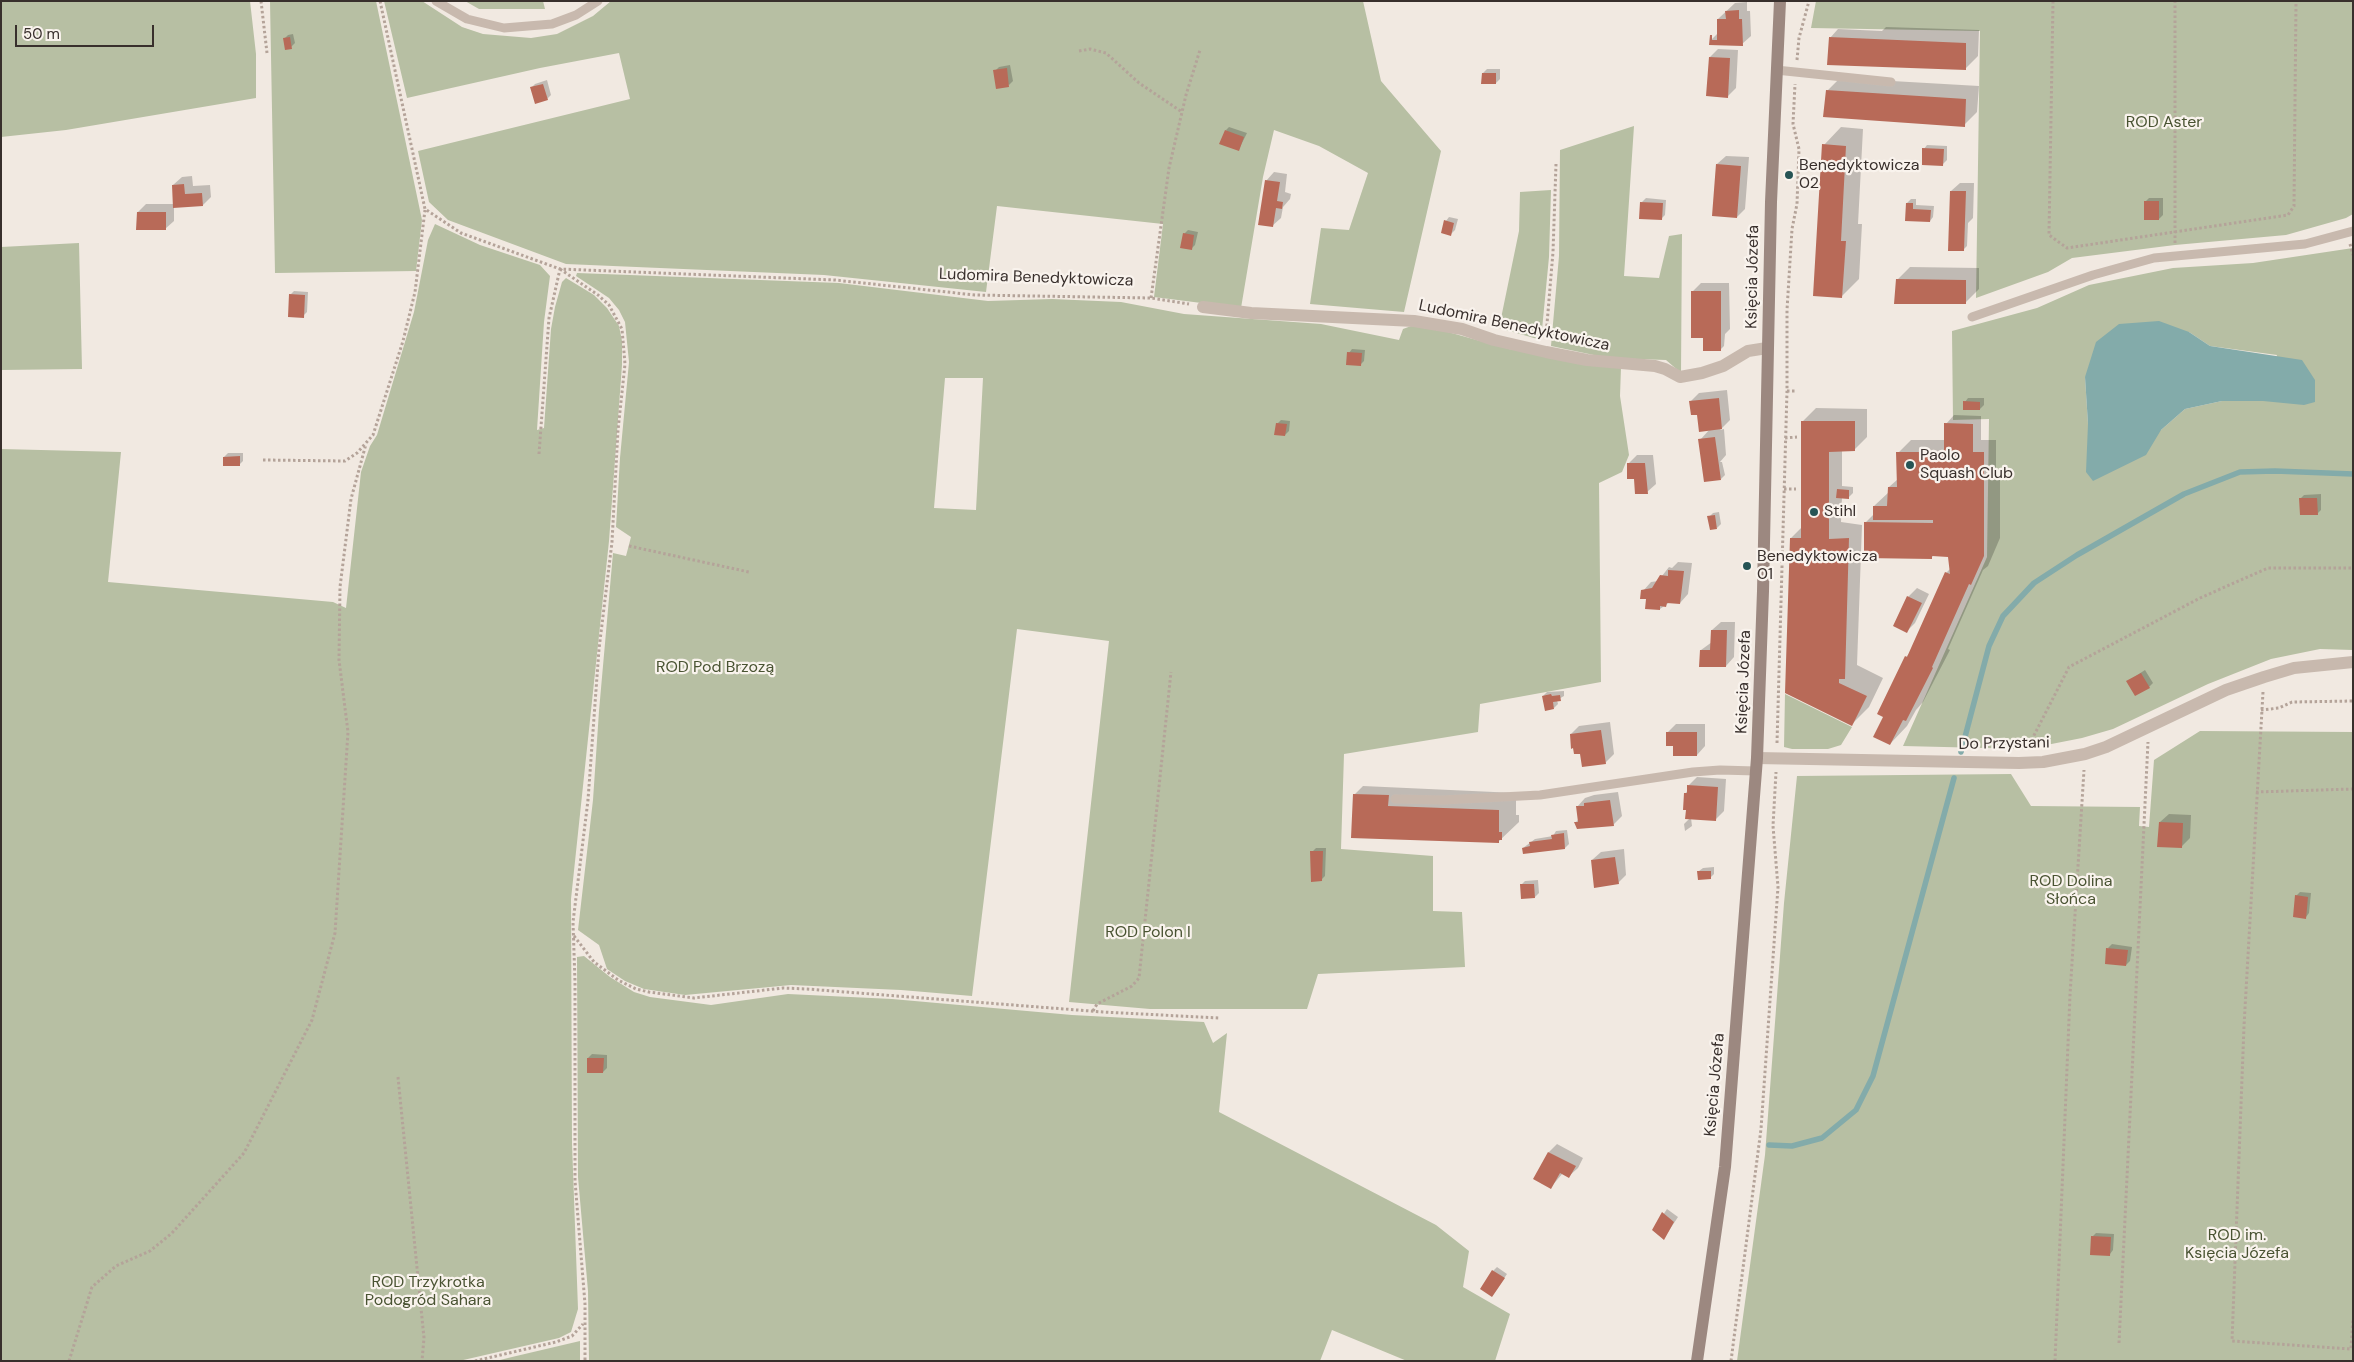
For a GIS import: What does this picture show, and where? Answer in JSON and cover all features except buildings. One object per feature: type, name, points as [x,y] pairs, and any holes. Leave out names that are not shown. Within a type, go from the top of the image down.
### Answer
[{"type":"main road","name":"Księcia Józefa","points":[[1697,1361],[1725,1167],[1757,758],[1764,563],[1767,348],[1780,1]]},
{"type":"street","name":"Ludomira Benedyktowicza","points":[[1203,306],[1251,313],[1414,321],[1462,329],[1494,340],[1587,360],[1656,366],[1686,377],[1723,366],[1748,351],[1767,348]]},
{"type":"street","name":"Do Przystani","points":[[1757,758],[2019,763],[2085,754],[2149,728],[2226,690],[2294,668],[2353,662]]},
{"type":"lane","points":[[436,1],[467,19],[504,28],[552,24],[576,15],[598,1]]},
{"type":"lane","points":[[1776,70],[1891,82]]},
{"type":"lane","points":[[1972,317],[2093,275],[2154,258],[2305,244],[2353,231]]},
{"type":"lane","points":[[1395,799],[1443,800],[1540,795],[1693,772],[1720,770],[1756,771]]},
{"type":"path","points":[[261,1],[267,52]]},
{"type":"path","points":[[263,460],[346,461],[366,444],[374,435],[403,341],[419,270],[425,210],[380,1]]},
{"type":"path","points":[[1796,65],[1799,38],[1809,1]]},
{"type":"path","points":[[2053,1],[2049,235],[2067,248],[2288,214],[2294,206],[2296,1]]},
{"type":"path","points":[[2175,245],[2176,1]]},
{"type":"path","points":[[1079,51],[1090,49],[1106,52],[1139,83],[1182,112]]},
{"type":"path","points":[[1151,298],[1169,168],[1182,112],[1200,50]]},
{"type":"path","points":[[1777,745],[1787,391],[1787,310],[1792,230],[1797,204],[1799,149],[1793,124],[1796,76]]},
{"type":"path","points":[[1546,352],[1546,331],[1554,252],[1556,164]]},
{"type":"path","name":"Ludomira Benedyktowicza","points":[[425,210],[462,232],[560,269],[835,280],[975,295],[1151,298],[1203,306]]},
{"type":"path","points":[[2350,249],[2353,255]]},
{"type":"path","points":[[539,454],[549,318],[560,269],[598,295],[609,305],[622,328],[625,364],[618,430],[612,542],[599,649],[588,800],[576,892],[574,936],[576,1181],[585,1304],[586,1361]]},
{"type":"path","points":[[1787,391],[1796,391]]},
{"type":"path","points":[[1785,438],[1797,437]]},
{"type":"path","points":[[69,1361],[92,1287],[116,1266],[150,1251],[172,1233],[244,1153],[312,1020],[335,933],[348,732],[339,660],[340,587],[351,499],[366,444]]},
{"type":"path","points":[[1784,489],[1796,488]]},
{"type":"path","points":[[629,546],[749,572]]},
{"type":"path","points":[[2026,749],[2069,667],[2200,598],[2268,568],[2353,568]]},
{"type":"path","points":[[1093,1011],[1097,1004],[1132,986],[1139,978],[1171,672]]},
{"type":"path","points":[[2264,677],[2256,792],[2232,1341],[2351,1349],[2353,1318]]},
{"type":"path","points":[[2261,710],[2279,708],[2292,702],[2353,701]]},
{"type":"path","points":[[2119,1343],[2149,728]]},
{"type":"path","points":[[2055,1361],[2070,995],[2085,754]]},
{"type":"path","points":[[1731,1361],[1762,1128],[1778,887],[1773,826],[1776,773]]},
{"type":"path","points":[[2256,792],[2353,789]]},
{"type":"path","points":[[574,936],[594,962],[618,980],[636,989],[694,998],[783,988],[1093,1011],[1219,1018]]},
{"type":"path","points":[[398,1077],[424,1338],[422,1361]]},
{"type":"path","points":[[476,1361],[556,1342],[572,1336],[584,1323]]},
{"type":"green space","points":[[1,1],[250,1],[256,54],[256,98],[66,130],[1,137]]},
{"type":"green space","points":[[270,1],[376,1],[422,220],[416,271],[275,273]]},
{"type":"green space","points":[[384,1],[422,1],[462,27],[483,34],[531,38],[557,34],[593,16],[611,1],[1363,1],[1381,81],[1441,151],[1404,312],[1310,304],[1321,228],[1349,230],[1368,173],[1319,146],[1274,130],[1263,177],[1241,308],[1154,297],[1163,224],[997,206],[986,292],[824,275],[566,264],[448,220],[429,202],[418,151],[630,99],[619,53],[540,68],[407,98]]},
{"type":"green space","points":[[465,1],[543,1],[545,9],[479,9]]},
{"type":"green space","name":"ROD Aster","points":[[1816,1],[2353,1],[2353,214],[2346,218],[2286,235],[2175,245],[2072,258],[2048,272],[1976,298],[1980,31],[1811,28]]},
{"type":"green space","points":[[1634,126],[1624,276],[1659,278],[1669,236],[1682,234],[1681,373],[1666,360],[1608,358],[1551,346],[1559,256],[1560,150]]},
{"type":"green space","points":[[1551,190],[1549,257],[1541,340],[1499,328],[1519,231],[1520,192]]},
{"type":"green space","name":"ROD Trzykrotka Podogród Sahara","points":[[435,224],[480,245],[540,265],[550,276],[544,322],[537,430],[544,428],[551,329],[562,282],[566,278],[594,295],[607,308],[619,326],[622,341],[622,365],[609,541],[571,899],[572,1143],[578,1309],[571,1332],[559,1338],[459,1361],[1,1361],[1,449],[121,452],[108,582],[333,602],[346,608],[361,472],[370,446],[377,435],[414,312],[428,240]]},
{"type":"green space","points":[[79,243],[82,369],[1,370],[1,247]]},
{"type":"green space","points":[[2353,248],[2353,650],[2320,649],[2271,659],[2208,684],[2113,729],[2082,738],[2026,749],[1903,746],[1987,557],[1989,419],[1953,420],[1952,331],[2037,308],[2089,285],[2173,268],[2253,263]],"holes":[[[2189,332],[2210,346],[2277,355],[2263,401],[2222,401],[2185,409],[2161,430],[2088,424],[2085,377]]]},
{"type":"green space","points":[[577,273],[839,283],[988,301],[1052,299],[1121,302],[1184,314],[1321,324],[1399,340],[1403,329],[1411,326],[1448,332],[1509,349],[1621,367],[1620,396],[1629,455],[1622,472],[1599,483],[1601,682],[1480,704],[1478,732],[1344,754],[1341,849],[1433,856],[1433,911],[1462,912],[1465,967],[1318,974],[1307,1009],[1150,1009],[1069,1002],[1109,641],[1017,629],[972,996],[901,990],[791,985],[685,995],[644,989],[625,981],[607,969],[599,945],[578,930],[593,800],[613,553],[626,556],[631,537],[616,527],[629,362],[625,322],[619,310],[609,298],[576,276]],"holes":[[[945,378],[983,378],[976,510],[934,508]]]},
{"type":"green space","points":[[1785,694],[1852,727],[1841,745],[1828,749],[1792,749],[1784,747]]},
{"type":"green space","points":[[2200,731],[2353,732],[2353,1361],[1737,1361],[1765,1155],[1784,903],[1797,776],[2011,774],[2031,806],[2140,807],[2139,826],[2149,827],[2154,760]]},
{"type":"green space","points":[[584,956],[610,977],[634,992],[650,997],[711,1005],[788,994],[892,999],[1072,1015],[1204,1022],[1213,1043],[1227,1033],[1219,1112],[1436,1225],[1469,1251],[1463,1287],[1510,1314],[1495,1361],[1407,1361],[1332,1330],[1320,1361],[589,1361],[588,1291],[578,1177],[577,957]]},
{"type":"green space","points":[[580,1341],[580,1361],[496,1361],[512,1357]]},
{"type":"water","points":[[2159,321],[2189,332],[2210,346],[2302,360],[2315,380],[2315,402],[2304,405],[2263,401],[2222,401],[2185,409],[2161,430],[2146,455],[2093,481],[2086,472],[2088,424],[2085,377],[2096,342],[2119,324]]},
{"type":"waterway","points":[[1961,752],[1989,646],[2003,616],[2034,583],[2077,555],[2184,494],[2240,472],[2275,471],[2353,474]]},
{"type":"waterway","points":[[1769,1145],[1792,1146],[1822,1138],[1856,1110],[1873,1076],[1954,778]]},
{"type":"place","name":"Benedyktowicza 02","points":[[1789,175]]},
{"type":"place","name":"Paolo Squash Club","points":[[1910,465]]},
{"type":"place","name":"Stihl","points":[[1814,512]]},
{"type":"place","name":"Benedyktowicza 01","points":[[1747,566]]},
{"type":"park label","name":"ROD Pod Brzozą","points":[[715,668]]},
{"type":"park label","name":"ROD Dolina Słońca","points":[[2071,891]]},
{"type":"park label","name":"ROD Polon I","points":[[1148,933]]},
{"type":"park label","name":"ROD im. Księcia Józefa","points":[[2237,1245]]}]
